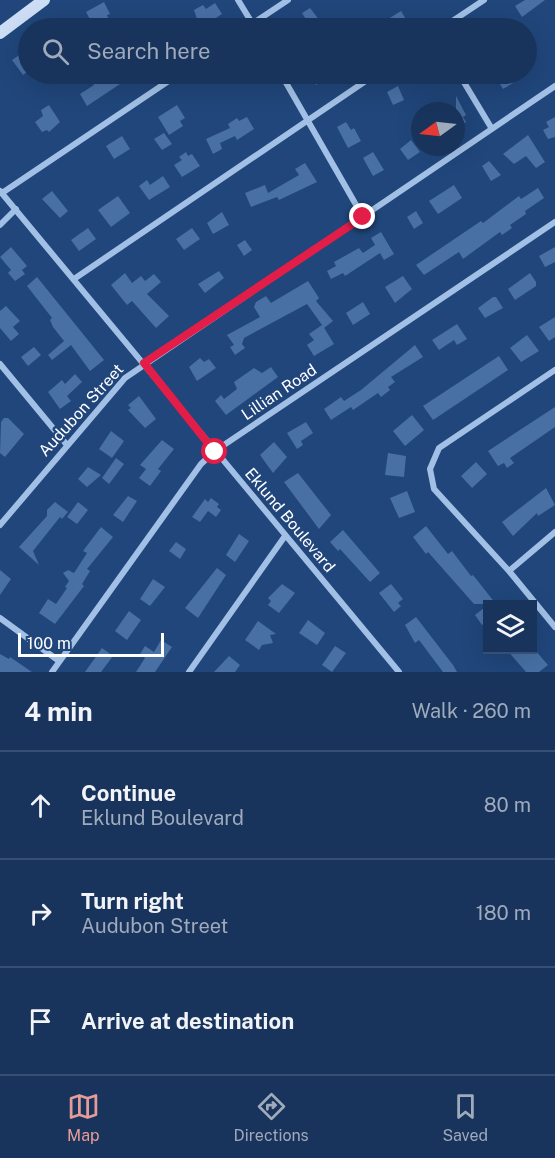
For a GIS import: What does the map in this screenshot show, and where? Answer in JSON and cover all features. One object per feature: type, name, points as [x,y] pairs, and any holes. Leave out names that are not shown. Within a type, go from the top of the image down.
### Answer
[{"type":"street","points":[[20,18],[44,0]]},
{"type":"street","points":[[238,0],[248,18]]},
{"type":"street","points":[[264,18],[288,0]]},
{"type":"street","points":[[457,18],[484,0]]},
{"type":"street","points":[[0,33],[18,20]]},
{"type":"street","points":[[1,192],[164,84]]},
{"type":"street","points":[[287,84],[363,217]]},
{"type":"street","points":[[74,279],[361,84]]},
{"type":"street","points":[[465,84],[492,129]]},
{"type":"street","name":"Audubon Street","points":[[0,525],[125,378],[144,363],[555,87]]},
{"type":"street","name":"Eklund Boulevard","points":[[1,192],[399,672]]},
{"type":"street","points":[[0,225],[16,209]]},
{"type":"street","name":"Lillian Road","points":[[52,672],[201,464],[215,452],[555,222]]},
{"type":"street","points":[[0,364],[67,445]]},
{"type":"street","points":[[555,370],[439,448],[430,469],[434,489],[509,571],[555,627]]},
{"type":"street","points":[[509,571],[555,532]]},
{"type":"street","points":[[189,672],[285,536]]},
{"type":"street","points":[[0,618],[59,661]]},
{"type":"building","points":[[525,0],[545,0],[522,17],[515,6]]},
{"type":"building","points":[[104,2],[110,14],[107,15],[108,18],[89,18],[86,12]]},
{"type":"building","points":[[215,3],[222,14],[216,18],[197,18],[194,10],[203,5],[206,9]]},
{"type":"building","points":[[310,8],[318,18],[305,18],[302,13]]},
{"type":"building","points":[[401,11],[405,18],[390,18]]},
{"type":"building","points":[[18,56],[18,68],[12,60]]},
{"type":"building","points":[[120,84],[87,106],[80,94],[94,85]]},
{"type":"building","points":[[500,84],[512,84],[503,89]]},
{"type":"building","points":[[398,86],[404,100],[393,105],[387,92]]},
{"type":"building","points":[[49,105],[60,122],[49,132],[47,130],[42,132],[35,122],[43,116],[41,110]]},
{"type":"building","points":[[177,105],[185,118],[180,121],[183,126],[169,135],[158,117]]},
{"type":"building","points":[[247,117],[254,129],[237,140],[235,136],[220,143],[222,149],[213,154],[206,139],[230,128],[228,124],[237,118],[239,121]]},
{"type":"building","points":[[555,117],[555,137],[548,139],[543,130],[549,127],[546,122]]},
{"type":"building","points":[[346,122],[351,130],[354,128],[361,141],[348,148],[337,127]]},
{"type":"building","points":[[164,133],[172,144],[162,150],[154,139]]},
{"type":"building","points":[[528,135],[545,162],[536,168],[526,156],[514,164],[503,154]]},
{"type":"building","points":[[122,136],[130,149],[114,159],[106,146]]},
{"type":"building","points":[[411,140],[411,156],[414,156],[408,160],[400,149]]},
{"type":"building","points":[[186,152],[188,156],[192,154],[200,166],[182,177],[174,165],[182,160],[179,157]]},
{"type":"building","points":[[373,152],[384,170],[373,176],[363,158]]},
{"type":"building","points":[[489,161],[501,175],[491,181],[482,166]]},
{"type":"building","points":[[305,163],[317,182],[279,200],[277,197],[251,207],[245,193],[265,185],[268,193],[299,175],[295,169]]},
{"type":"building","points":[[163,176],[170,187],[149,200],[139,186],[147,180],[150,185]]},
{"type":"building","points":[[454,185],[462,198],[438,214],[429,201]]},
{"type":"building","points":[[538,188],[544,198],[525,211],[526,214],[510,225],[512,228],[502,235],[500,232],[463,259],[459,252],[424,275],[416,265],[481,221],[483,223],[519,196],[521,199]]},
{"type":"building","points":[[52,191],[68,211],[60,218],[42,199]]},
{"type":"building","points":[[118,196],[130,213],[111,227],[98,210]]},
{"type":"building","points":[[416,211],[423,223],[414,229],[407,217]]},
{"type":"building","points":[[222,212],[229,225],[213,234],[207,223]]},
{"type":"building","points":[[88,228],[96,239],[79,251],[71,240]]},
{"type":"building","points":[[192,228],[200,239],[184,250],[176,239]]},
{"type":"building","points":[[381,232],[394,254],[384,260],[380,253],[345,276],[343,273],[331,279],[327,271],[336,266],[334,262],[359,248],[363,253],[375,245],[371,238]]},
{"type":"building","points":[[245,240],[252,250],[244,256],[237,245]]},
{"type":"building","points":[[11,247],[27,266],[22,270],[25,274],[15,281],[8,273],[11,270],[0,257]]},
{"type":"building","points":[[555,247],[555,262],[545,267],[539,256]]},
{"type":"building","points":[[219,271],[224,278],[205,293],[198,284]]},
{"type":"building","points":[[125,273],[132,283],[141,276],[145,281],[154,274],[161,282],[147,294],[169,316],[156,328],[132,301],[127,305],[111,285]]},
{"type":"building","points":[[530,273],[536,286],[515,300],[508,289]]},
{"type":"building","points":[[403,276],[412,289],[395,303],[385,287]]},
{"type":"building","points":[[37,277],[104,360],[90,371],[71,345],[52,360],[48,355],[64,341],[53,327],[50,320],[52,318],[27,286]]},
{"type":"building","points":[[308,281],[319,298],[316,301],[333,321],[324,328],[334,344],[314,356],[307,345],[314,340],[309,334],[322,325],[307,304],[244,338],[242,344],[245,348],[235,355],[230,347],[234,345],[227,335],[260,317],[254,307],[256,302],[266,296],[271,303]]},
{"type":"building","points":[[496,297],[503,308],[485,318],[478,308]]},
{"type":"building","points":[[363,302],[370,314],[353,325],[346,313]]},
{"type":"building","points":[[6,306],[20,321],[13,327],[19,334],[11,341],[0,328],[0,311]]},
{"type":"building","points":[[555,317],[555,337],[549,341],[539,327]]},
{"type":"building","points":[[457,324],[467,339],[457,345],[454,340],[439,350],[432,340]]},
{"type":"building","points":[[527,335],[539,351],[521,362],[510,348]]},
{"type":"building","points":[[415,345],[423,357],[391,377],[395,382],[388,387],[390,390],[381,397],[378,393],[353,410],[351,407],[331,420],[324,409],[341,397],[344,401],[361,390]]},
{"type":"building","points":[[34,347],[41,355],[28,366],[21,357]]},
{"type":"building","points":[[499,356],[508,370],[433,420],[423,406]]},
{"type":"building","points":[[200,358],[204,362],[209,359],[216,368],[197,381],[189,367]]},
{"type":"building","points":[[271,367],[278,377],[226,415],[215,401],[221,395],[224,399],[237,389],[234,382],[254,368],[262,373]]},
{"type":"building","points":[[75,374],[82,382],[67,396],[71,401],[60,409],[48,392],[62,380],[65,384]]},
{"type":"building","points":[[139,396],[156,419],[145,428],[128,410],[131,408],[128,405]]},
{"type":"building","points":[[555,407],[555,427],[510,458],[514,463],[507,468],[504,463],[498,466],[488,451]]},
{"type":"building","points":[[412,415],[424,430],[405,446],[393,431]]},
{"type":"building","points":[[4,418],[8,418],[24,434],[5,457],[0,453],[1,422]]},
{"type":"building","points":[[306,422],[313,433],[301,441],[303,445],[297,449],[287,433]]},
{"type":"building","points":[[111,431],[124,441],[112,458],[99,449]]},
{"type":"building","points":[[162,440],[174,449],[158,469],[161,471],[150,486],[139,478],[146,469],[140,465]]},
{"type":"building","points":[[274,442],[287,457],[273,473],[260,455]]},
{"type":"building","points":[[388,453],[406,456],[404,477],[385,475]]},
{"type":"building","points":[[116,458],[124,464],[109,484],[102,478]]},
{"type":"building","points":[[476,462],[487,474],[472,488],[461,476]]},
{"type":"building","points":[[88,467],[101,475],[87,487],[78,479]]},
{"type":"building","points":[[298,473],[331,515],[319,529],[284,482]]},
{"type":"building","points":[[546,488],[555,505],[538,516],[537,513],[513,536],[502,522]]},
{"type":"building","points":[[407,491],[415,512],[399,518],[390,498]]},
{"type":"building","points":[[128,496],[137,501],[123,522],[113,515]]},
{"type":"building","points":[[211,498],[219,504],[217,507],[221,510],[216,517],[208,511],[200,522],[192,517],[205,499],[208,502]]},
{"type":"building","points":[[55,502],[68,512],[62,519],[60,517],[33,551],[39,565],[19,547],[47,516],[47,510]]},
{"type":"building","points":[[78,502],[88,510],[77,524],[67,517]]},
{"type":"building","points":[[426,526],[448,554],[452,551],[493,600],[483,600],[483,604],[474,604],[428,552],[426,554],[413,537]]},
{"type":"building","points":[[101,527],[113,537],[87,569],[90,571],[82,584],[84,586],[55,624],[39,613],[48,599],[56,604],[69,581],[63,573],[68,570],[74,573],[87,553],[83,551]]},
{"type":"building","points":[[343,530],[380,573],[370,582],[340,549],[338,551],[330,542]]},
{"type":"building","points":[[239,534],[249,541],[235,562],[226,555]]},
{"type":"building","points":[[176,542],[186,549],[180,559],[169,551]]},
{"type":"building","points":[[217,568],[226,575],[198,618],[185,608]]},
{"type":"building","points":[[0,570],[11,579],[0,595]]},
{"type":"building","points":[[153,579],[165,587],[150,606],[140,599]]},
{"type":"building","points":[[282,584],[295,593],[279,613],[268,605],[271,601],[268,598]]},
{"type":"building","points":[[391,584],[403,599],[398,603],[401,606],[394,612],[379,593]]},
{"type":"building","points":[[483,609],[482,625],[475,615]]},
{"type":"building","points":[[129,611],[141,620],[127,640],[115,631]]},
{"type":"building","points":[[416,617],[457,672],[443,672],[419,640],[415,643],[405,625]]},
{"type":"building","points":[[308,620],[325,633],[317,645],[299,633]]},
{"type":"building","points":[[258,621],[276,634],[270,635],[273,643],[262,645],[259,650],[245,640]]},
{"type":"building","points":[[161,640],[172,647],[155,672],[136,672],[145,658],[140,654],[145,646],[154,652]]},
{"type":"building","points":[[335,646],[346,653],[332,672],[322,665]]},
{"type":"building","points":[[102,648],[113,656],[101,672],[85,672]]},
{"type":"building","points":[[537,652],[548,665],[539,672],[526,672],[510,654]]},
{"type":"building","points":[[0,654],[9,659],[10,657],[32,672],[0,672]]},
{"type":"building","points":[[229,656],[240,665],[235,672],[214,672]]},
{"type":"route","points":[[215,452],[144,363],[363,217]]}]
